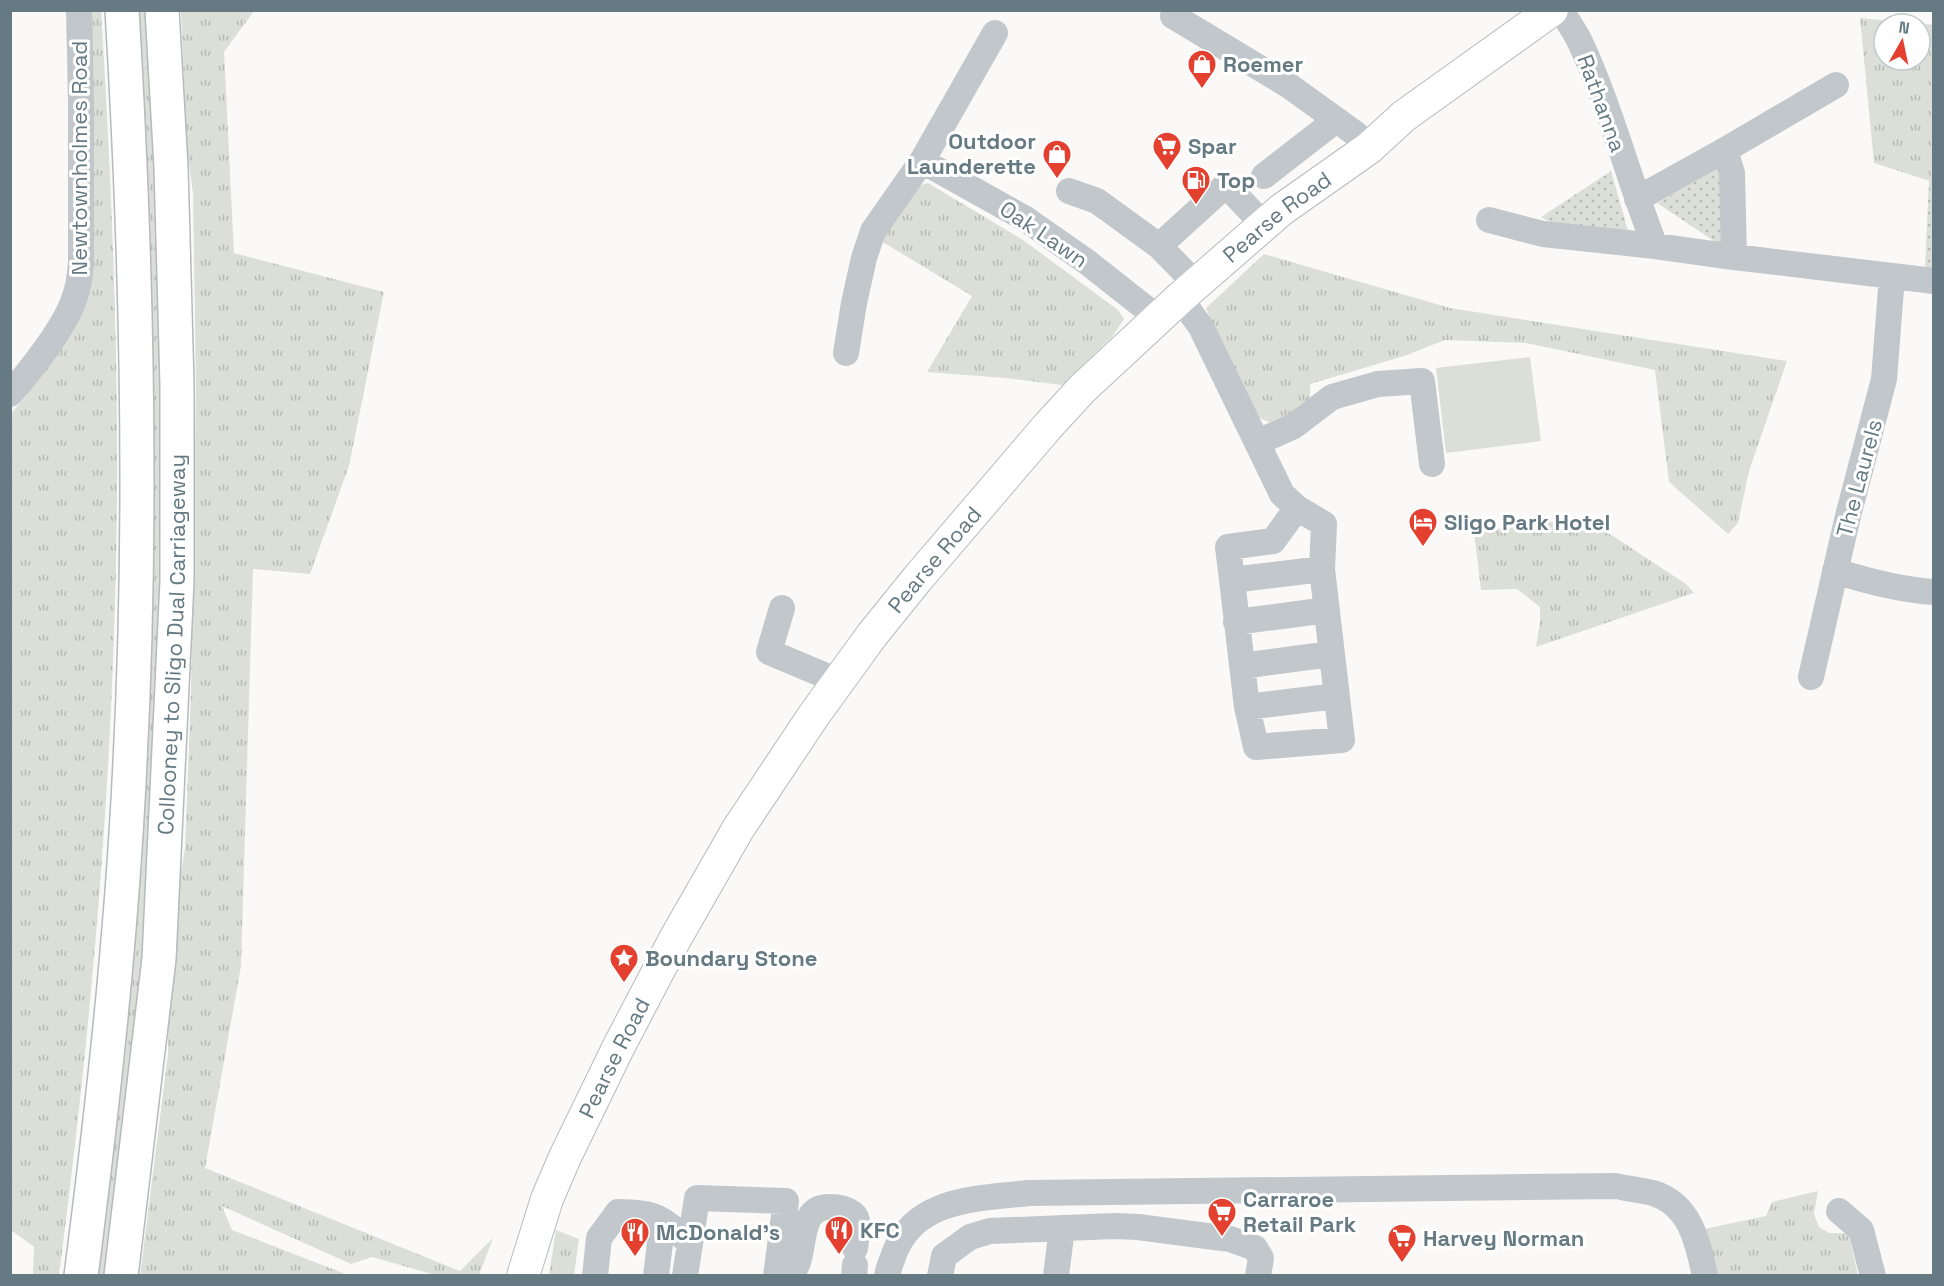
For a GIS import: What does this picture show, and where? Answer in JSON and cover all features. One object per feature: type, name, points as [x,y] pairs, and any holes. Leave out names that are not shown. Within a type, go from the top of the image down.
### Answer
[{"type":"highway","name":"Collooney to Sligo Dual Carriageway","points":[[81,1275],[114,986],[131,751],[136,576],[137,384],[131,156],[122,10]]},
{"type":"highway","name":"Collooney to Sligo Dual Carriageway","points":[[121,1275],[159,959],[177,581],[177,384],[171,166],[162,10]]},
{"type":"main road","name":"Pearse Road","points":[[523,1275],[547,1199],[565,1157],[675,939],[738,829],[814,715],[872,635],[918,578],[1082,389],[1178,300],[1263,225],[1369,148],[1404,116],[1552,10]]},
{"type":"street","name":"Newtownholmes Road","points":[[10,394],[60,327],[74,301],[79,284],[81,102],[79,10]]},
{"type":"street","name":"Rathanna","points":[[1561,10],[1579,42],[1655,246]]},
{"type":"street","points":[[1173,16],[1288,85],[1356,134],[1369,148]]},
{"type":"street","points":[[846,353],[854,303],[864,258],[873,231],[922,161],[995,33]]},
{"type":"street","points":[[1637,200],[1836,85]]},
{"type":"street","points":[[1264,176],[1336,120]]},
{"type":"street","points":[[1725,150],[1732,173],[1734,257]]},
{"type":"street","name":"Oak Lawn","points":[[922,161],[1024,218],[1087,262],[1178,300]]},
{"type":"street","points":[[1159,246],[1226,185],[1263,225]]},
{"type":"street","points":[[1069,191],[1097,201],[1159,246],[1178,300],[1201,327],[1282,494],[1297,508],[1324,524],[1322,569],[1342,740],[1256,747],[1247,707],[1228,547],[1273,541],[1297,508]]},
{"type":"street","points":[[1489,220],[1543,234],[1934,281]]},
{"type":"street","name":"The Laurels","points":[[1811,677],[1884,379],[1892,276]]},
{"type":"street","points":[[1258,442],[1294,426],[1332,397],[1377,384],[1422,381],[1432,464]]},
{"type":"street","points":[[1232,580],[1322,569]]},
{"type":"street","points":[[1835,572],[1871,582],[1934,592]]},
{"type":"street","points":[[782,608],[769,652],[838,681]]},
{"type":"street","points":[[1236,622],[1327,610]]},
{"type":"street","points":[[1242,666],[1331,654]]},
{"type":"street","points":[[1247,707],[1336,696]]},
{"type":"street","points":[[887,1275],[897,1246],[910,1226],[929,1212],[969,1200],[1029,1194],[1616,1186],[1654,1194],[1676,1206],[1687,1220],[1697,1242],[1705,1275]]},
{"type":"street","points":[[685,1275],[697,1198],[786,1201],[776,1275]]},
{"type":"street","points":[[787,1275],[795,1269],[804,1229],[810,1216],[819,1208],[844,1208],[854,1214],[858,1220],[855,1263]]},
{"type":"street","points":[[1839,1211],[1861,1230],[1873,1275]]},
{"type":"street","points":[[595,1275],[599,1238],[618,1212],[643,1212],[666,1221],[690,1244]]},
{"type":"street","points":[[604,1230],[630,1224],[647,1226],[661,1234],[656,1275]]},
{"type":"street","points":[[940,1275],[944,1256],[970,1237],[990,1231],[1062,1228],[1138,1227],[1230,1239],[1255,1248],[1260,1267]]},
{"type":"street","points":[[1056,1275],[1062,1228]]},
{"type":"green space","points":[[152,10],[167,416],[150,903],[110,1275],[98,1276],[115,1144],[145,807],[150,680],[151,271],[139,11]]},
{"type":"green space","points":[[89,11],[101,11],[113,252],[117,494],[112,690],[92,983],[59,1275],[33,1275],[34,1247],[11,1230],[11,414],[74,327]]},
{"type":"green space","points":[[181,11],[254,11],[224,52],[234,253],[384,292],[349,466],[310,574],[253,569],[241,966],[205,1168],[460,1271],[493,1238],[479,1275],[435,1275],[372,1257],[351,1264],[222,1206],[232,1230],[348,1275],[140,1276],[168,1054],[168,1011],[179,882],[185,849],[191,692],[196,387],[193,193],[187,149]]},
{"type":"green space","points":[[1860,18],[1872,19],[1872,72],[1932,72],[1933,25],[1933,182],[1874,163]]},
{"type":"green space","points":[[1721,167],[1723,238],[1720,243],[1657,203]]},
{"type":"green space","points":[[1611,171],[1629,234],[1558,227],[1541,217]]},
{"type":"green space","points":[[1929,181],[1934,182],[1933,269],[1925,269]]},
{"type":"green space","points":[[928,183],[1023,240],[1118,310],[1124,319],[1112,337],[1062,385],[927,372],[972,296],[881,241],[915,187]]},
{"type":"green space","points":[[1264,254],[1450,308],[1787,361],[1749,471],[1738,523],[1728,534],[1669,482],[1655,370],[1526,343],[1445,340],[1404,356],[1310,384],[1310,403],[1274,424],[1247,413],[1206,308]]},
{"type":"green space","points":[[1530,357],[1541,441],[1446,453],[1436,368]]},
{"type":"green space","points":[[1580,518],[1613,536],[1686,584],[1694,593],[1536,647],[1540,607],[1517,589],[1481,590],[1474,532]]},
{"type":"green space","points":[[1818,1191],[1814,1214],[1819,1227],[1829,1233],[1848,1233],[1858,1275],[1715,1275],[1704,1229],[1766,1216],[1772,1202]]},
{"type":"green space","points":[[556,1230],[579,1239],[574,1275],[549,1275]]},
{"type":"place","name":"Roemer","points":[[1202,90]]},
{"type":"place","name":"Spar","points":[[1167,172]]},
{"type":"place","name":"Outdoor Launderette","points":[[1057,180]]},
{"type":"place","name":"Top","points":[[1196,206]]},
{"type":"place","name":"Sligo Park Hotel","points":[[1423,548]]},
{"type":"place","name":"Boundary Stone","points":[[624,984]]},
{"type":"place","name":"Carraroe Retail Park","points":[[1222,1238]]},
{"type":"place","name":"KFC","points":[[839,1256]]},
{"type":"place","name":"McDonald's","points":[[635,1258]]},
{"type":"place","name":"Harvey Norman","points":[[1402,1264]]}]
